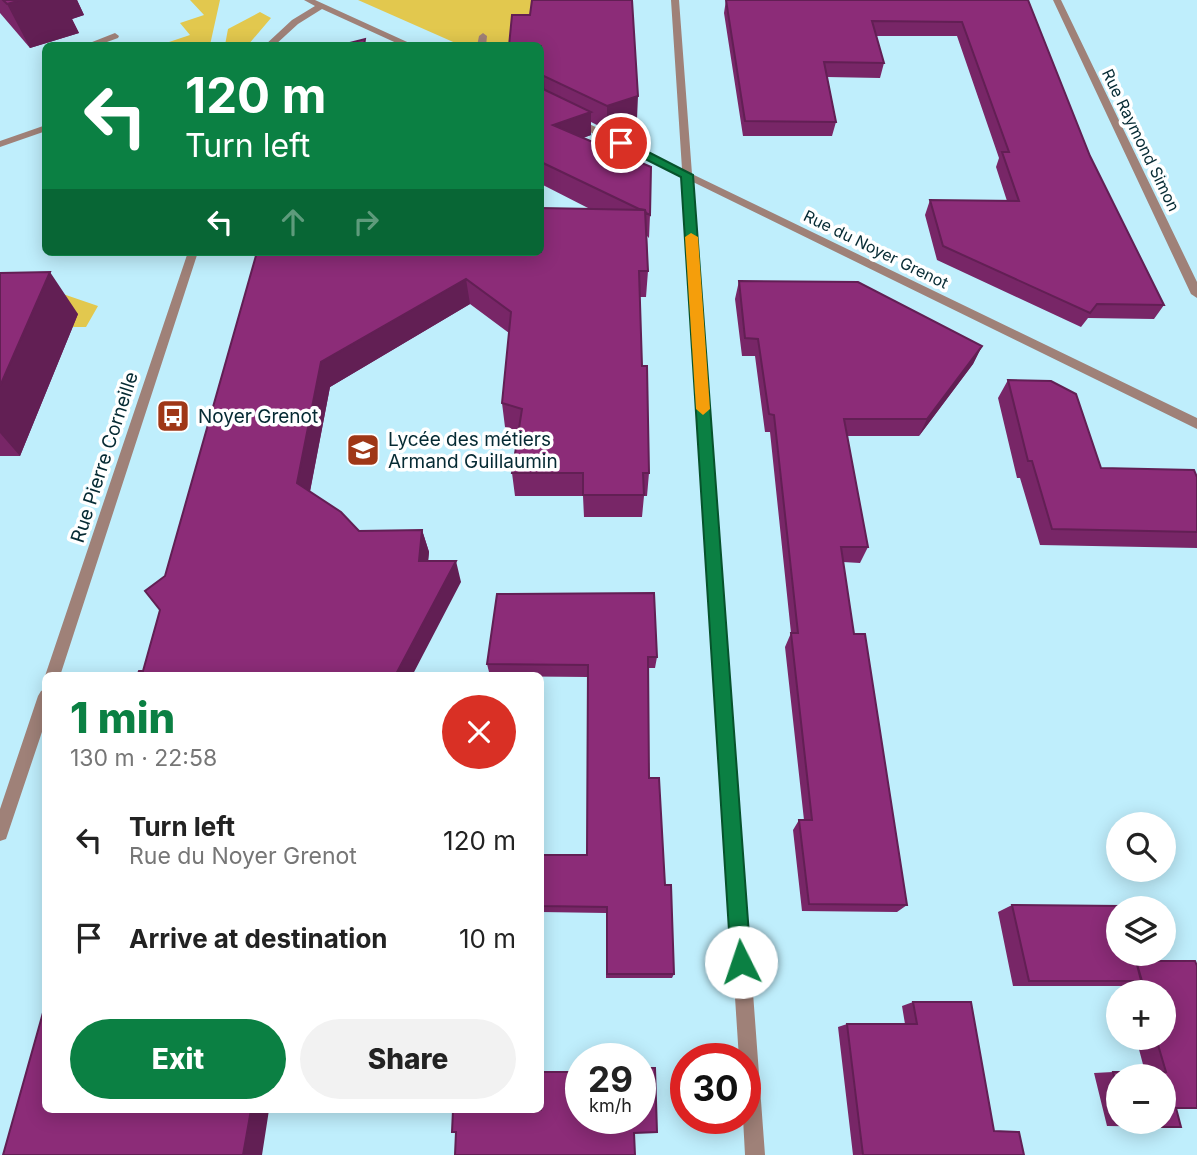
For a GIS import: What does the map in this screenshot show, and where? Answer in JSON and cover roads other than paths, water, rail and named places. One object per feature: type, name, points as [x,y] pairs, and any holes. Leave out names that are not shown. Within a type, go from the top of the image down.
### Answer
[{"type":"street","points":[[308,0],[403,42]]},
{"type":"street","points":[[675,0],[755,1155]]},
{"type":"street","name":"Rue Raymond Simon","points":[[1057,0],[1197,294]]},
{"type":"street","points":[[272,42],[295,22],[321,6]]},
{"type":"street","points":[[98,42],[115,36]]},
{"type":"street","name":"Rue du Noyer Grenot","points":[[544,105],[1197,424]]},
{"type":"street","points":[[0,144],[42,129]]},
{"type":"street","name":"Rue Pierre Corneille","points":[[53,672],[192,256]]},
{"type":"street","points":[[0,833],[42,708]]},
{"type":"place","name":"Noyer Grenot","points":[[173,416]]},
{"type":"place","name":"Lycée des métiers Armand Guillaumin","points":[[363,450]]}]
